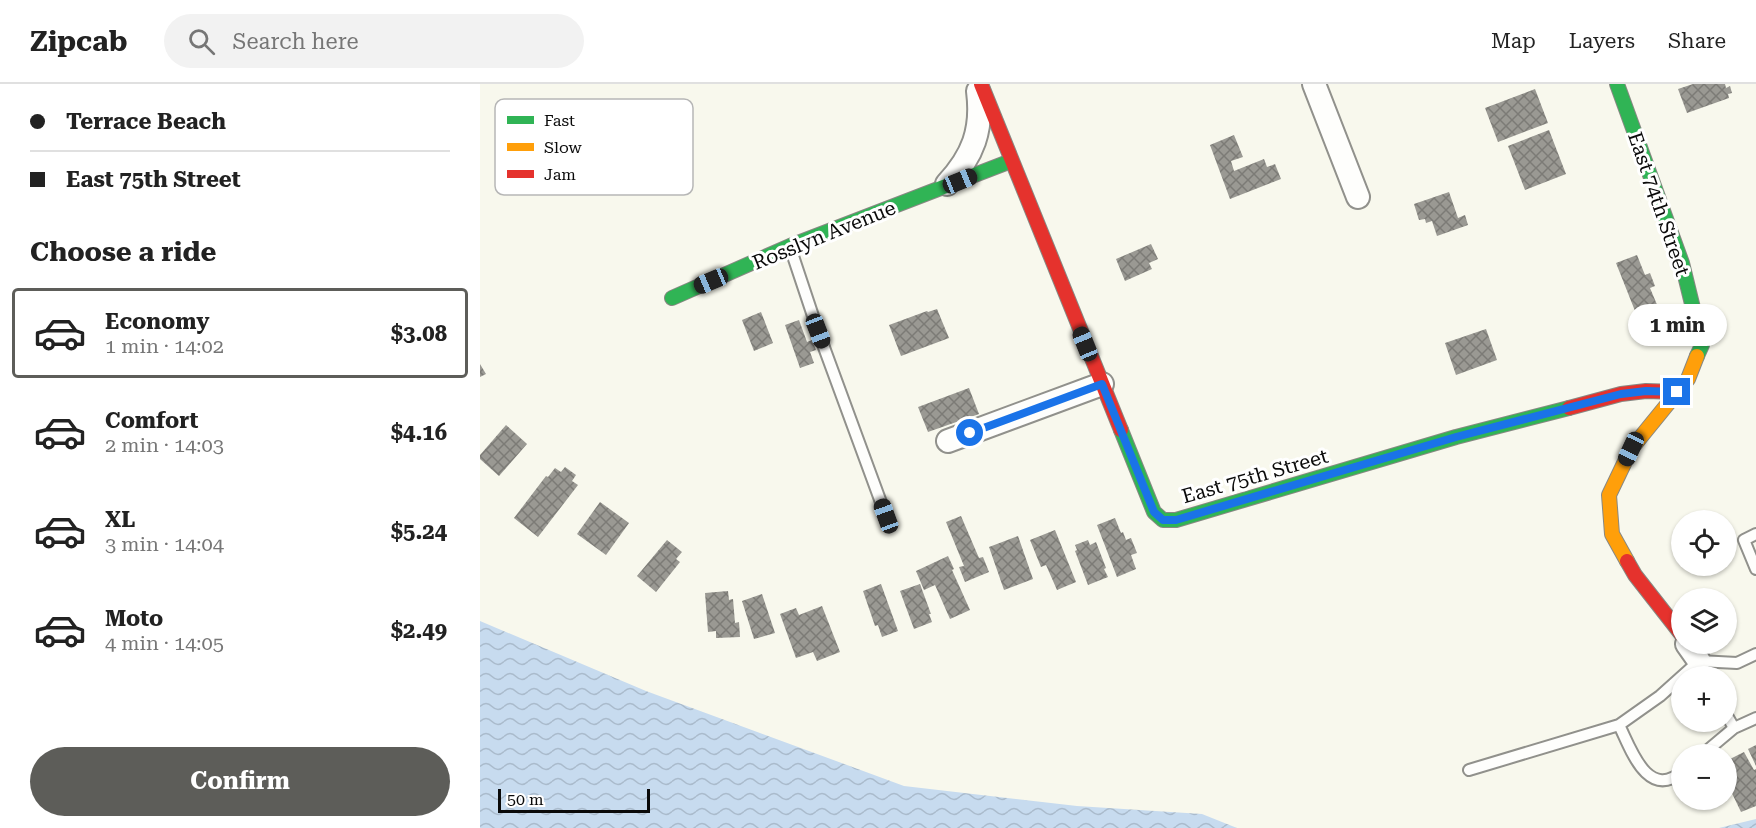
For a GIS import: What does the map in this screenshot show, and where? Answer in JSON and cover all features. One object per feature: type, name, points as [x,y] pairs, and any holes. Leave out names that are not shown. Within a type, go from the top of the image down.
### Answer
[{"type":"street","name":"East 75th Street","points":[[979,84],[1154,512],[1163,520],[1176,520],[1456,437],[1621,394],[1646,391],[1677,392]]},
{"type":"street","name":"Rosslyn Avenue","points":[[943,188],[960,170],[975,143],[980,100],[979,84]]},
{"type":"street","points":[[1314,84],[1358,197]]},
{"type":"street","name":"East 74th Street","points":[[1617,84],[1682,263],[1702,345],[1688,379],[1631,449],[1609,495],[1612,534],[1635,575],[1671,620]]},
{"type":"street","name":"Rosslyn Avenue","points":[[672,298],[790,246],[1011,161]]},
{"type":"street","points":[[948,441],[1102,384]]},
{"type":"lane","points":[[790,246],[818,331],[886,516]]},
{"type":"lane","points":[[1756,534],[1744,540],[1756,569]]},
{"type":"lane","points":[[1469,770],[1619,725],[1660,696],[1698,660],[1737,663],[1756,654]]},
{"type":"lane","points":[[1737,728],[1756,718]]},
{"type":"lane","points":[[1619,725],[1644,772],[1653,779],[1664,781],[1671,778]]},
{"type":"lane","points":[[1715,744],[1730,732]]},
{"type":"water","points":[[480,621],[646,691],[904,786],[1077,806],[1202,814],[1237,828],[480,828]]},
{"type":"water","points":[[1756,819],[1756,828],[1719,828]]},
{"type":"building","points":[[1693,84],[1725,84],[1726,88],[1730,86],[1732,93],[1728,94],[1729,98],[1687,113],[1678,89]]},
{"type":"building","points":[[1535,89],[1548,123],[1498,142],[1485,108]]},
{"type":"building","points":[[1549,130],[1566,174],[1525,190],[1508,146]]},
{"type":"building","points":[[1234,135],[1243,157],[1231,161],[1234,171],[1264,159],[1267,167],[1275,164],[1281,179],[1230,199],[1210,145]]},
{"type":"building","points":[[1449,192],[1458,218],[1465,215],[1468,225],[1437,236],[1432,221],[1426,223],[1425,219],[1419,220],[1414,204]]},
{"type":"building","points":[[1151,244],[1158,259],[1149,263],[1152,269],[1125,281],[1116,259]]},
{"type":"building","points":[[1637,255],[1645,275],[1650,273],[1655,286],[1650,288],[1658,307],[1637,316],[1616,263]]},
{"type":"building","points":[[937,309],[949,338],[901,356],[889,325]]},
{"type":"building","points":[[761,312],[773,343],[754,351],[742,320]]},
{"type":"building","points":[[799,320],[807,342],[812,340],[816,350],[810,352],[814,363],[800,368],[785,325]]},
{"type":"building","points":[[1486,329],[1497,360],[1456,375],[1445,343]]},
{"type":"building","points":[[480,364],[486,374],[480,377]]},
{"type":"building","points":[[969,388],[979,414],[928,432],[918,407]]},
{"type":"building","points":[[506,425],[527,444],[499,476],[480,459],[480,455]]},
{"type":"building","points":[[565,467],[576,475],[572,481],[578,485],[538,537],[514,518],[546,476],[548,477],[555,468],[561,472]]},
{"type":"building","points":[[600,502],[629,523],[606,555],[577,534]]},
{"type":"building","points":[[961,516],[979,558],[983,557],[989,572],[965,582],[959,567],[964,566],[946,522]]},
{"type":"building","points":[[1115,518],[1126,540],[1131,538],[1137,553],[1131,555],[1136,569],[1117,577],[1097,525]]},
{"type":"building","points":[[1055,530],[1076,582],[1057,590],[1046,565],[1041,567],[1030,540]]},
{"type":"building","points":[[1018,536],[1033,579],[1004,590],[989,547]]},
{"type":"building","points":[[667,540],[682,552],[676,559],[680,562],[656,592],[637,576]]},
{"type":"building","points":[[1088,540],[1090,545],[1096,542],[1108,577],[1088,585],[1075,551],[1077,550],[1075,545]]},
{"type":"building","points":[[948,556],[970,610],[950,619],[935,585],[924,590],[916,571]]},
{"type":"building","points":[[881,584],[898,631],[882,637],[878,625],[875,626],[863,591]]},
{"type":"building","points":[[920,584],[932,622],[914,629],[900,591]]},
{"type":"building","points":[[728,591],[729,600],[733,599],[735,623],[739,622],[740,637],[716,638],[716,631],[708,632],[705,593]]},
{"type":"building","points":[[762,594],[775,633],[754,639],[742,601]]},
{"type":"building","points":[[822,606],[840,652],[817,661],[813,652],[796,658],[780,614],[796,608],[799,615]]},
{"type":"building","points":[[1756,745],[1756,766],[1748,749]]},
{"type":"building","points":[[1744,752],[1754,770],[1756,769],[1756,806],[1741,812],[1737,804],[1737,756]]},
{"type":"traffic: fast","points":[[1617,84],[1682,263],[1702,345],[1697,356]]},
{"type":"traffic: fast","points":[[672,298],[790,246],[1011,161]]},
{"type":"traffic: fast","points":[[1121,430],[1154,512],[1163,520],[1176,520],[1456,437],[1569,408]]},
{"type":"traffic: slow","points":[[1627,561],[1612,534],[1609,495],[1631,449],[1688,379],[1697,356]]},
{"type":"traffic: jam","points":[[981,84],[1121,430]]},
{"type":"traffic: jam","points":[[1569,408],[1621,394],[1646,391],[1678,392]]},
{"type":"traffic: jam","points":[[1627,561],[1635,575],[1671,621]]},
{"type":"route","points":[[970,433],[1102,384],[1154,512],[1163,520],[1176,520],[1456,437],[1621,394],[1646,391],[1677,392]]}]
